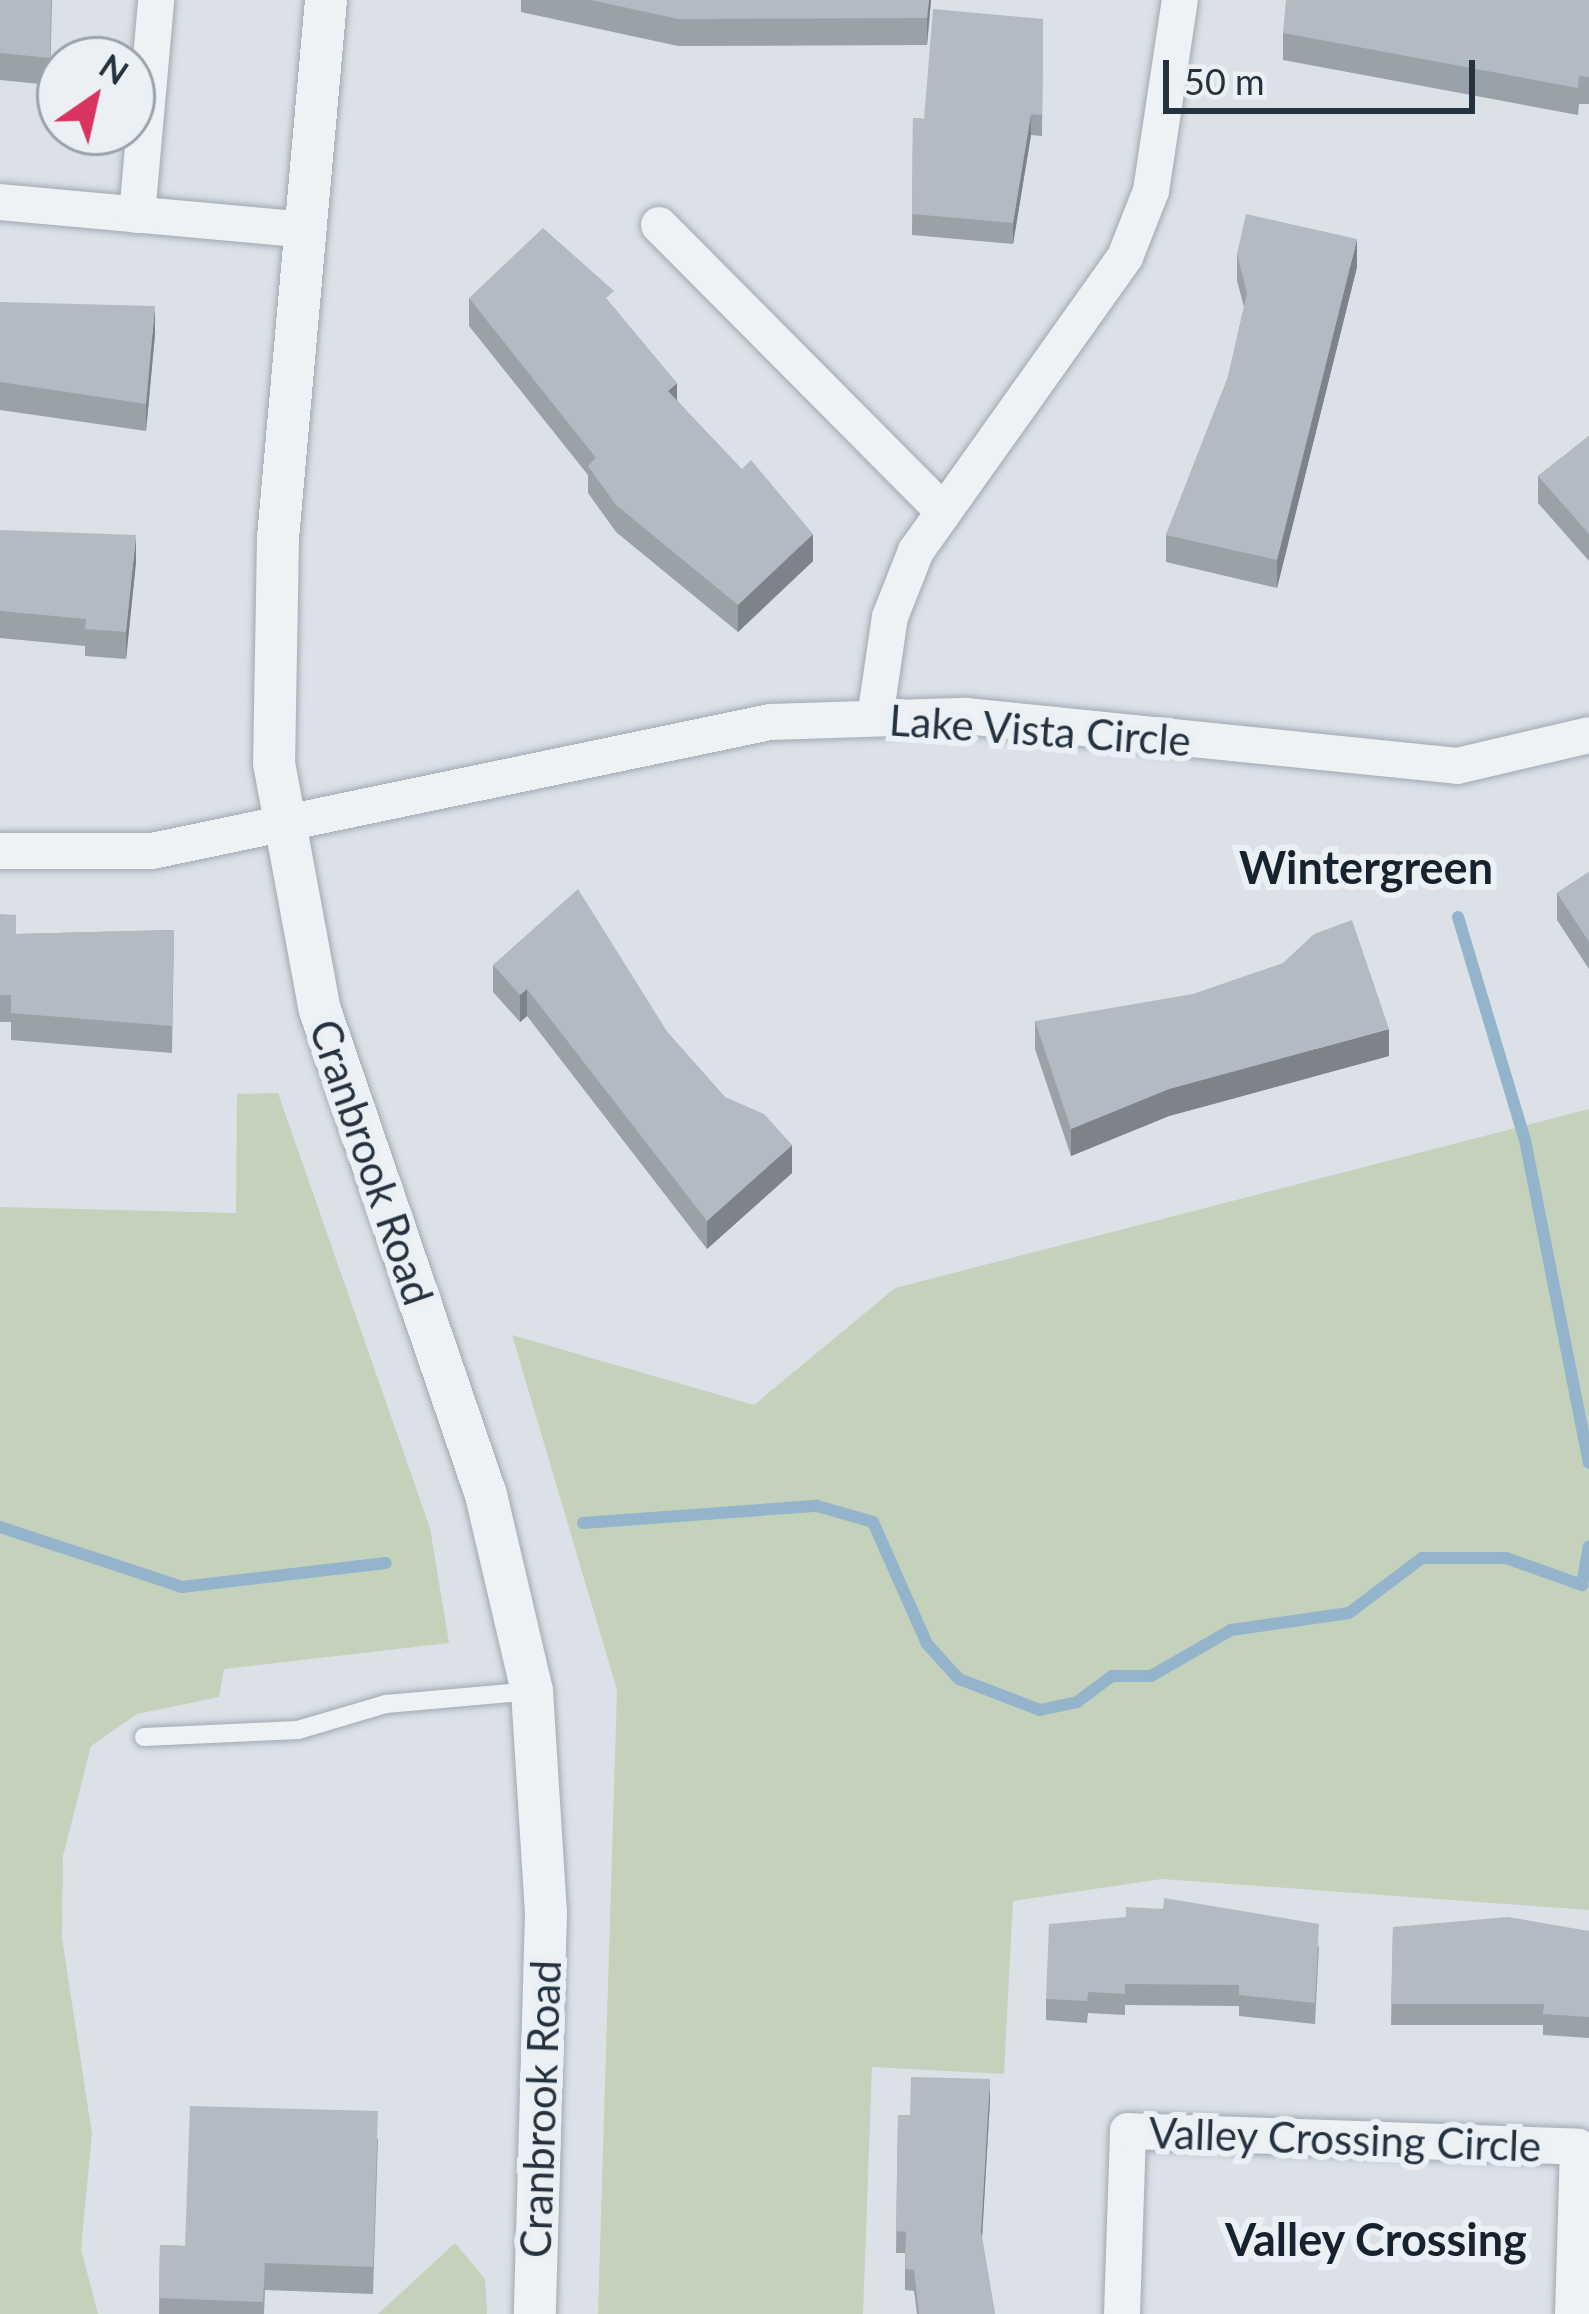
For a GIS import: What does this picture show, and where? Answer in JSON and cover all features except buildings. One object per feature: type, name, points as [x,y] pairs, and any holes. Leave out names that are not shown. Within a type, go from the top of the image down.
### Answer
[{"type":"street","points":[[137,215],[156,0]]},
{"type":"street","name":"Cranbrook Road","points":[[326,0],[273,619],[281,829],[320,1010],[486,1495],[532,1691],[546,1913],[535,2314]]},
{"type":"street","points":[[875,718],[890,617],[940,508],[1125,257],[1151,191],[1180,0]]},
{"type":"street","points":[[0,202],[305,230]]},
{"type":"street","points":[[659,225],[940,508]]},
{"type":"street","name":"Lake Vista Circle","points":[[0,851],[152,851],[281,829],[770,722],[875,718],[1092,725],[1457,766],[1589,735]]},
{"type":"street","name":"Valley Crossing Circle","points":[[1122,2314],[1128,2131],[1579,2147],[1573,2314]]},
{"type":"lane","points":[[144,1737],[298,1730],[386,1704],[532,1691]]},
{"type":"green space","points":[[278,1093],[430,1528],[449,1643],[224,1669],[219,1697],[137,1714],[91,1746],[63,1856],[62,1938],[92,2134],[81,2249],[98,2314],[0,2314],[0,1207],[236,1213],[237,1094]]},
{"type":"green space","points":[[1589,1109],[1589,1910],[1162,1879],[1013,1901],[1004,2074],[872,2067],[863,2314],[598,2314],[617,1690],[512,1335],[754,1405],[895,1288]]},
{"type":"green space","points":[[455,2243],[485,2279],[487,2314],[378,2314]]},
{"type":"waterway","points":[[1458,917],[1525,1140],[1589,1463]]},
{"type":"waterway","points":[[583,1523],[817,1506],[873,1522],[927,1644],[959,1679],[1040,1710],[1077,1702],[1112,1676],[1151,1676],[1231,1630],[1349,1613],[1422,1558],[1506,1558],[1582,1585],[1589,1547]]},
{"type":"waterway","points":[[0,1527],[182,1587],[386,1563]]},
{"type":"district","name":"Wintergreen","points":[[1366,868]]},
{"type":"district","name":"Valley Crossing","points":[[1376,2240]]}]
